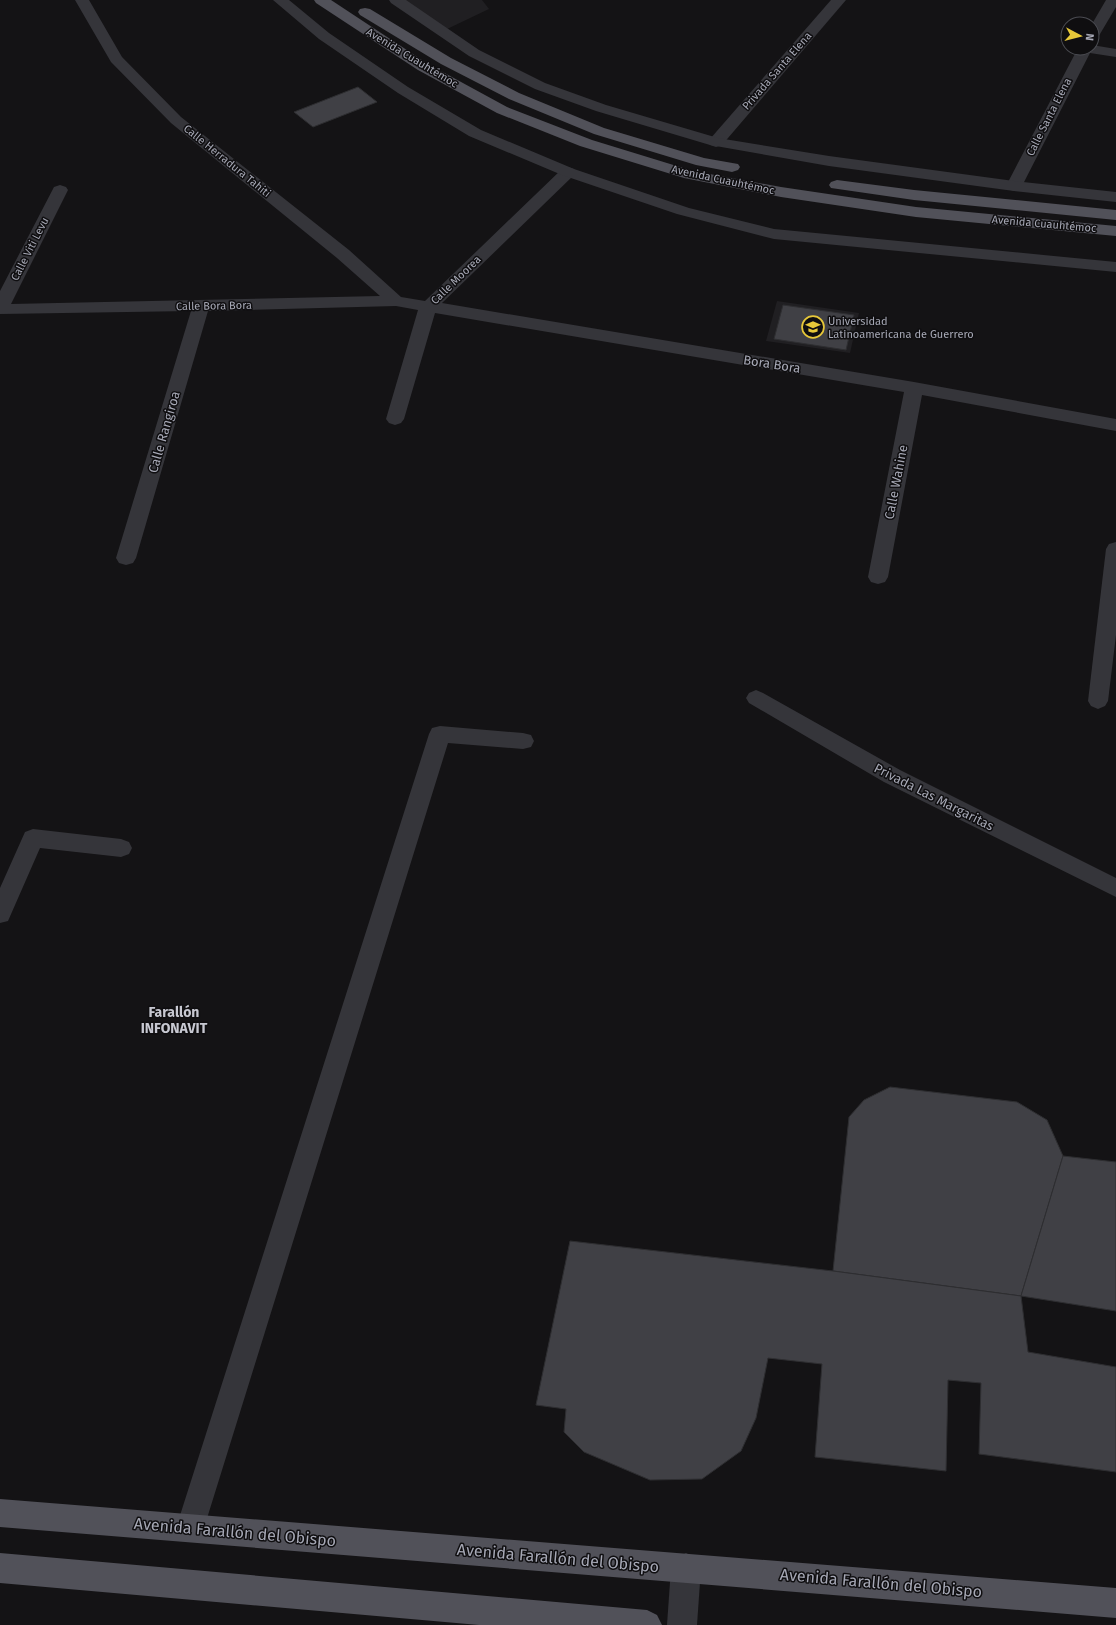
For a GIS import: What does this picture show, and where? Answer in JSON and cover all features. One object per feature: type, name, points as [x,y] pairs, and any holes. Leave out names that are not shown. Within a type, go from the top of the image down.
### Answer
[{"type":"main road","name":"Avenida Cuauhtémoc","points":[[321,0],[423,67],[502,110],[586,143],[690,175],[781,192],[916,212],[1116,231]]},
{"type":"main road","name":"Avenida Cuauhtémoc","points":[[345,0],[446,61],[514,96],[599,131],[702,162],[747,170]]},
{"type":"main road","name":"Avenida Cuauhtémoc","points":[[823,183],[914,195],[1116,215]]},
{"type":"main road","name":"Avenida Farallón del Obispo","points":[[0,1513],[1116,1603]]},
{"type":"main road","points":[[0,1568],[647,1625]]},
{"type":"street","name":"Calle Herradura Tahiti","points":[[82,0],[116,59],[176,120],[343,254],[396,301]]},
{"type":"street","points":[[280,0],[324,36],[403,90],[475,133],[568,172],[683,210],[774,234],[1116,267]]},
{"type":"street","points":[[396,0],[474,53],[540,86],[601,108],[716,142],[829,161],[1014,186],[1116,197]]},
{"type":"street","name":"Privada Santa Elena","points":[[716,142],[839,0]]},
{"type":"street","points":[[1100,22],[1113,0]]},
{"type":"street","name":"Calle Santa Elena","points":[[1100,51],[1116,54]]},
{"type":"street","name":"Calle Santa Elena","points":[[1014,186],[1081,56]]},
{"type":"street","name":"Calle Moorea","points":[[395,419],[428,307],[568,172]]},
{"type":"street","name":"Calle Viti Levu","points":[[0,308],[60,190]]},
{"type":"street","name":"Calle Bora Bora","points":[[0,308],[201,306],[396,301],[428,307]]},
{"type":"street","name":"Calle Rangiroa","points":[[126,558],[201,306]]},
{"type":"street","name":"Bora Bora","points":[[428,307],[914,388],[1116,425]]},
{"type":"street","name":"Calle Wahine","points":[[878,577],[914,388]]},
{"type":"street","points":[[1098,701],[1116,549]]},
{"type":"street","name":"Privada Las Margaritas","points":[[756,698],[892,776],[1116,888]]},
{"type":"street","points":[[190,1528],[440,734],[523,740]]},
{"type":"street","points":[[0,914],[33,838],[121,848]]},
{"type":"street","points":[[682,1625],[686,1568]]},
{"type":"shaded area","points":[[402,0],[482,0],[489,9],[445,30]]},
{"type":"shaded area","name":"Universidad Latinoamericana de Guerrero","points":[[777,301],[859,313],[850,353],[766,341]]},
{"type":"building","points":[[358,87],[377,102],[313,127],[294,112]]},
{"type":"building","name":"Universidad Latinoamericana de Guerrero","points":[[783,305],[854,315],[846,350],[774,339]]},
{"type":"building","points":[[890,1087],[1017,1102],[1047,1120],[1063,1156],[1021,1296],[833,1271],[849,1117],[864,1100]]},
{"type":"building","points":[[1063,1156],[1116,1162],[1116,1311],[1021,1296]]},
{"type":"building","points":[[570,1241],[833,1271],[1021,1296],[1028,1352],[1116,1367],[1116,1472],[979,1454],[981,1383],[948,1380],[946,1471],[815,1457],[822,1364],[768,1358],[756,1418],[741,1451],[702,1479],[650,1480],[584,1452],[564,1432],[566,1409],[536,1405]]},
{"type":"place","name":"Universidad Latinoamericana de Guerrero","points":[[813,327]]},
{"type":"district","name":"Farallón INFONAVIT","points":[[174,1020]]}]
